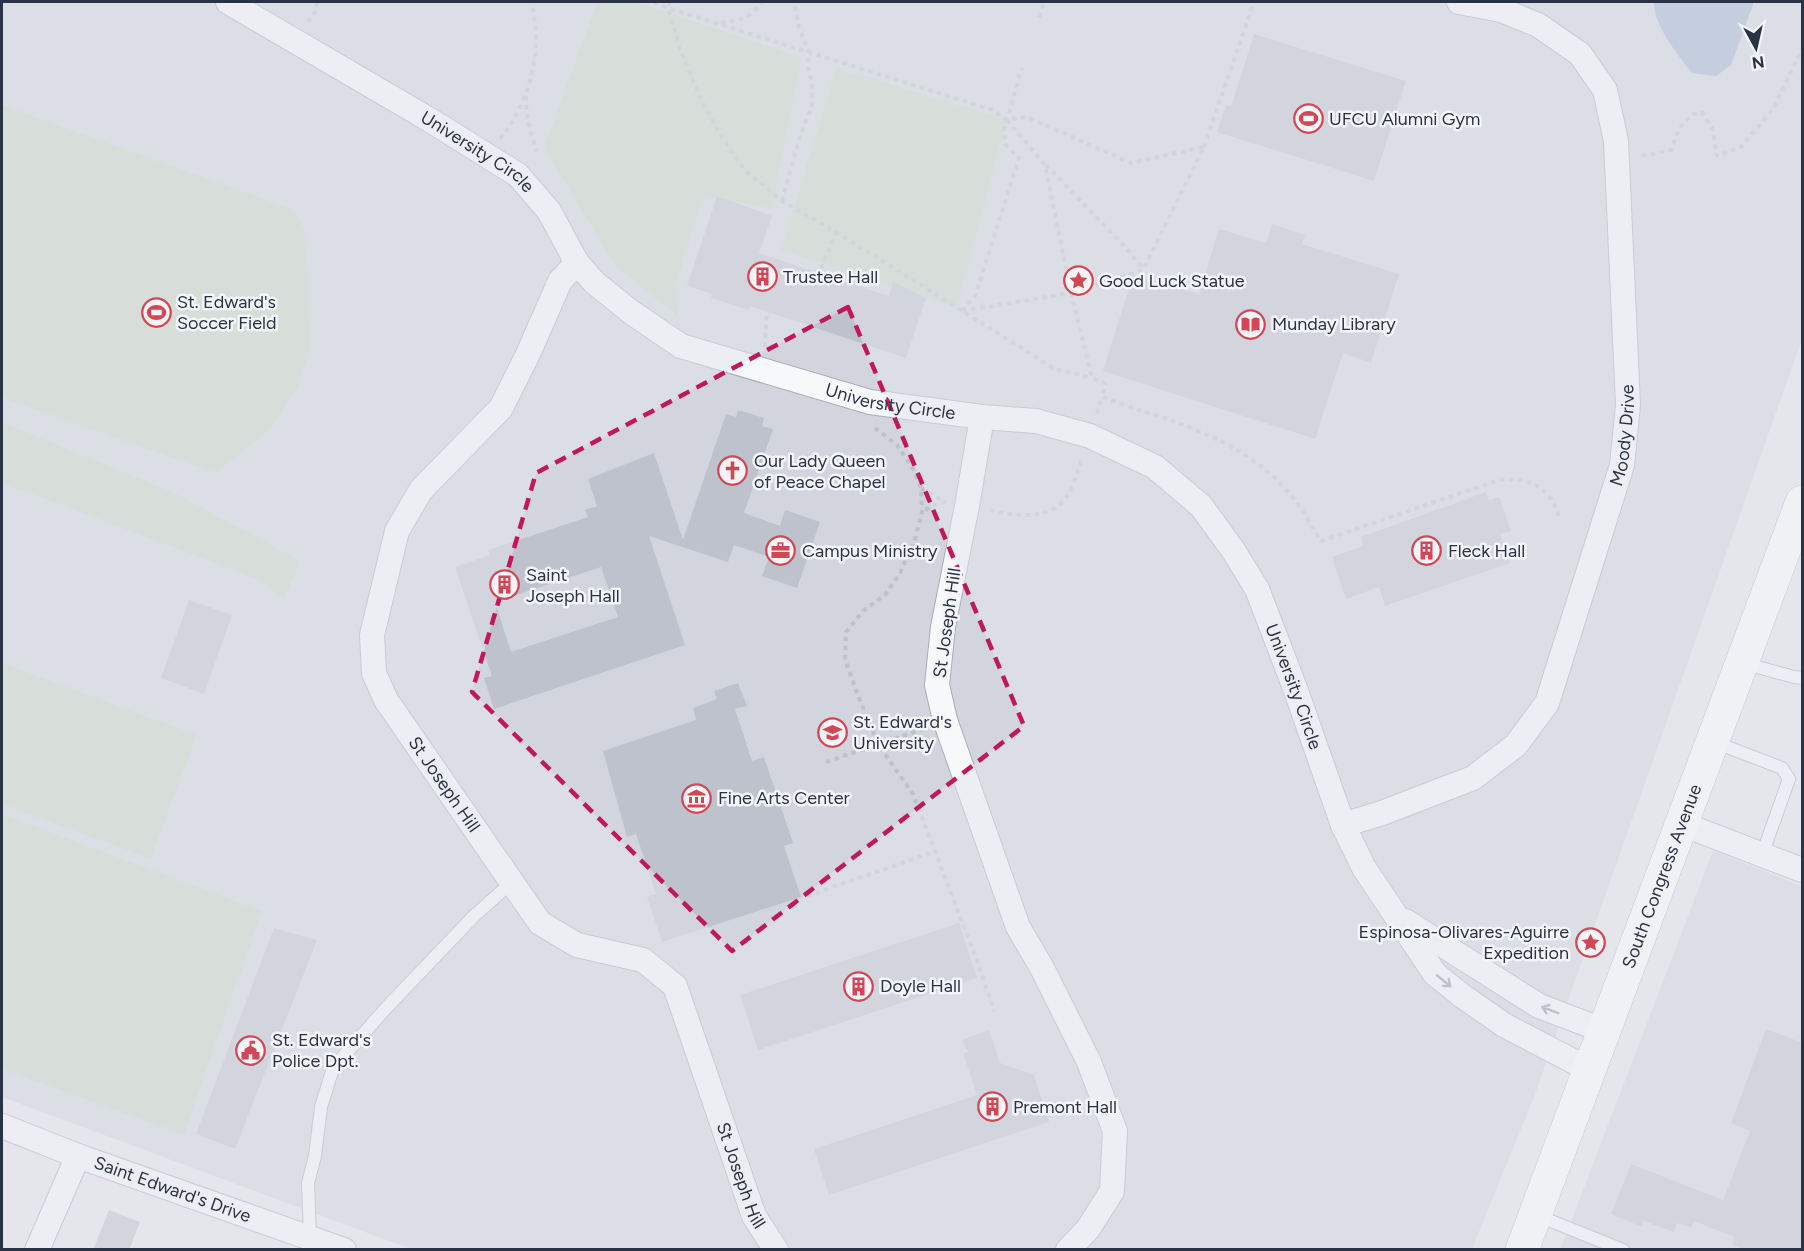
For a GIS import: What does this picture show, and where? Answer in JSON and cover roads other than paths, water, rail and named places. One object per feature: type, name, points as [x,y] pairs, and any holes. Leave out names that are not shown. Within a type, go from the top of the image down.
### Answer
[{"type":"main road","name":"South Congress Avenue","points":[[1522,1250],[1742,663],[1800,515]]},
{"type":"street","name":"University Circle","points":[[228,2],[518,175],[549,212],[577,263],[596,283],[631,312],[681,346],[870,402],[982,417],[1036,421],[1090,436],[1155,467],[1201,506],[1233,550],[1257,589],[1295,688],[1343,825],[1364,868],[1435,974],[1504,1024],[1590,1071]]},
{"type":"street","name":"Moody Drive","points":[[1343,825],[1382,813],[1473,778],[1516,745],[1547,703],[1622,465],[1628,405],[1616,141],[1605,90],[1580,54],[1538,25],[1501,10],[1459,2]]},
{"type":"street","name":"St Joseph Hill","points":[[577,263],[560,280],[501,408],[421,490],[397,531],[372,635],[374,673],[386,700],[540,923],[577,945],[643,960],[675,986],[754,1216],[776,1250]]},
{"type":"street","name":"St Joseph Hill","points":[[982,417],[943,627],[937,685],[945,720],[1018,927],[1042,968],[1089,1062],[1115,1131],[1112,1191],[1088,1229],[1068,1250]]},
{"type":"street","points":[[1682,824],[1803,870]]},
{"type":"street","name":"University Circle","points":[[1398,917],[1539,1006],[1605,1031]]},
{"type":"street","name":"Saint Edward's Drive","points":[[2,1126],[78,1156],[344,1250]]},
{"type":"street","points":[[37,1250],[78,1156]]},
{"type":"lane","points":[[1742,663],[1794,678],[1803,678]]},
{"type":"lane","points":[[1713,741],[1782,768],[1789,779],[1762,855]]},
{"type":"lane","points":[[310,1237],[308,1183],[315,1156],[321,1107],[333,1068],[387,1007],[473,917],[512,882]]},
{"type":"lane","points":[[1535,1215],[1623,1250]]},
{"type":"water","points":[[1654,2],[1754,2],[1731,65],[1716,76],[1692,73],[1662,30]]},
{"type":"place","name":"UFCU Alumni Gym","points":[[1308,119]]},
{"type":"place","name":"Trustee Hall","points":[[762,277]]},
{"type":"place","name":"Good Luck Statue","points":[[1078,281]]},
{"type":"place","name":"St. Edward's Soccer Field","points":[[156,312]]},
{"type":"place","name":"Munday Library","points":[[1251,324]]},
{"type":"place","name":"Our Lady Queen of Peace Chapel","points":[[733,471]]},
{"type":"place","name":"Campus Ministry","points":[[781,551]]},
{"type":"place","name":"Fleck Hall","points":[[1427,551]]},
{"type":"place","name":"Saint Joseph Hall","points":[[505,585]]},
{"type":"place","name":"St. Edward's University","points":[[832,732]]},
{"type":"place","name":"Fine Arts Center","points":[[697,798]]},
{"type":"place","name":"Espinosa-Olivares-Aguirre Expedition","points":[[1590,942]]},
{"type":"place","name":"Doyle Hall","points":[[859,986]]},
{"type":"place","name":"St. Edward's Police Dpt.","points":[[251,1050]]},
{"type":"place","name":"Premont Hall","points":[[992,1107]]}]
